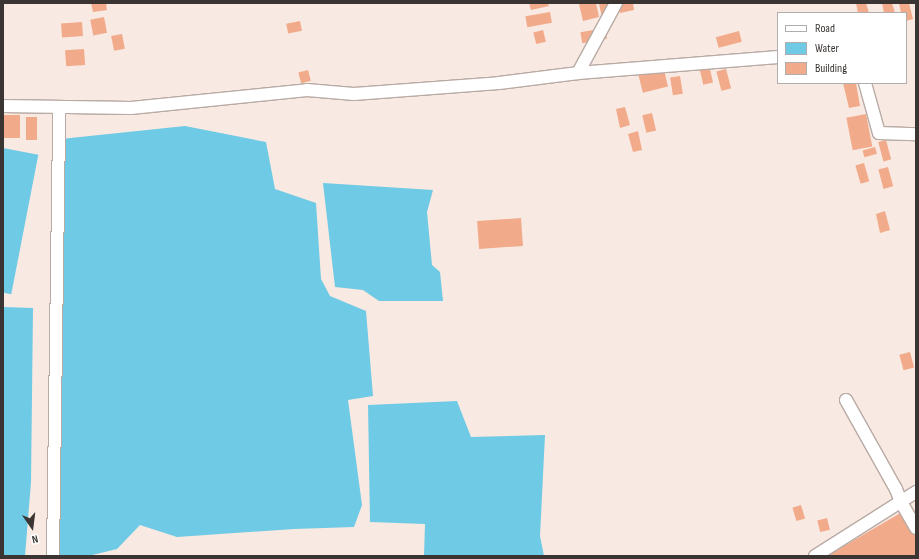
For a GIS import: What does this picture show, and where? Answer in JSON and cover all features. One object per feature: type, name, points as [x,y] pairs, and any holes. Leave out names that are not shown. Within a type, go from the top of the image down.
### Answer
[{"type":"street","points":[[578,73],[616,3]]},
{"type":"street","points":[[3,106],[131,108],[307,90],[354,94],[499,83],[578,73],[777,57]]},
{"type":"street","points":[[865,84],[879,133],[916,134]]},
{"type":"street","points":[[53,556],[59,107]]},
{"type":"street","points":[[846,400],[896,489],[900,502],[916,528]]},
{"type":"street","points":[[814,556],[916,492]]},
{"type":"water","points":[[185,126],[266,142],[275,189],[316,203],[321,279],[330,296],[366,311],[373,396],[348,400],[362,505],[354,527],[294,529],[177,537],[140,525],[117,549],[88,556],[58,556],[61,139]]},
{"type":"water","points":[[3,148],[38,155],[11,294],[3,293]]},
{"type":"water","points":[[323,183],[433,190],[427,212],[432,265],[440,272],[443,301],[379,301],[363,290],[335,287]]},
{"type":"water","points":[[3,307],[33,308],[31,482],[25,556],[3,556]]},
{"type":"water","points":[[457,401],[471,437],[545,435],[540,536],[544,556],[424,556],[425,524],[370,522],[368,405]]},
{"type":"building","points":[[91,3],[106,3],[107,10],[93,12]]},
{"type":"building","points":[[529,3],[548,3],[549,6],[531,10]]},
{"type":"building","points":[[596,3],[599,17],[583,21],[579,4]]},
{"type":"building","points":[[607,3],[609,15],[602,17],[599,4]]},
{"type":"building","points":[[618,3],[633,3],[634,10],[620,13]]},
{"type":"building","points":[[856,3],[866,3],[869,12],[858,12]]},
{"type":"building","points":[[882,3],[892,3],[895,12],[884,12]]},
{"type":"building","points":[[899,3],[909,3],[913,19],[907,21],[907,12],[901,12]]},
{"type":"building","points":[[550,12],[552,23],[527,27],[525,16]]},
{"type":"building","points":[[104,17],[107,33],[93,35],[90,20]]},
{"type":"building","points":[[300,21],[302,31],[288,33],[286,24]]},
{"type":"building","points":[[82,22],[83,36],[62,37],[61,23]]},
{"type":"building","points":[[605,28],[607,39],[582,43],[580,32]]},
{"type":"building","points":[[543,30],[546,42],[536,44],[533,32]]},
{"type":"building","points":[[739,31],[742,42],[719,48],[716,37]]},
{"type":"building","points":[[122,34],[125,49],[114,51],[111,36]]},
{"type":"building","points":[[84,49],[85,65],[66,66],[65,50]]},
{"type":"building","points":[[709,65],[713,83],[703,85],[699,67]]},
{"type":"building","points":[[663,66],[668,86],[643,93],[638,72]]},
{"type":"building","points":[[726,69],[731,88],[722,91],[716,72]]},
{"type":"building","points":[[308,70],[311,81],[301,83],[298,73]]},
{"type":"building","points":[[680,76],[683,94],[673,95],[670,78]]},
{"type":"building","points":[[843,84],[856,84],[860,106],[849,108]]},
{"type":"building","points":[[625,107],[630,125],[620,128],[616,109]]},
{"type":"building","points":[[652,113],[656,131],[646,133],[642,115]]},
{"type":"building","points":[[866,114],[872,146],[853,150],[846,118]]},
{"type":"building","points":[[3,115],[20,115],[20,138],[3,138]]},
{"type":"building","points":[[26,117],[37,117],[37,140],[26,140]]},
{"type":"building","points":[[638,131],[642,150],[633,152],[628,134]]},
{"type":"building","points":[[886,140],[891,159],[883,161],[878,142]]},
{"type":"building","points":[[875,147],[877,154],[864,157],[863,151]]},
{"type":"building","points":[[864,163],[869,181],[861,184],[855,165]]},
{"type":"building","points":[[888,167],[893,186],[884,189],[878,170]]},
{"type":"building","points":[[885,211],[890,230],[880,233],[876,214]]},
{"type":"building","points":[[521,218],[523,246],[479,249],[477,221]]},
{"type":"building","points":[[910,352],[914,367],[904,370],[899,355]]},
{"type":"building","points":[[801,505],[805,518],[796,521],[792,508]]},
{"type":"building","points":[[902,512],[916,535],[916,556],[827,556]]},
{"type":"building","points":[[827,518],[830,530],[820,532],[817,520]]}]
